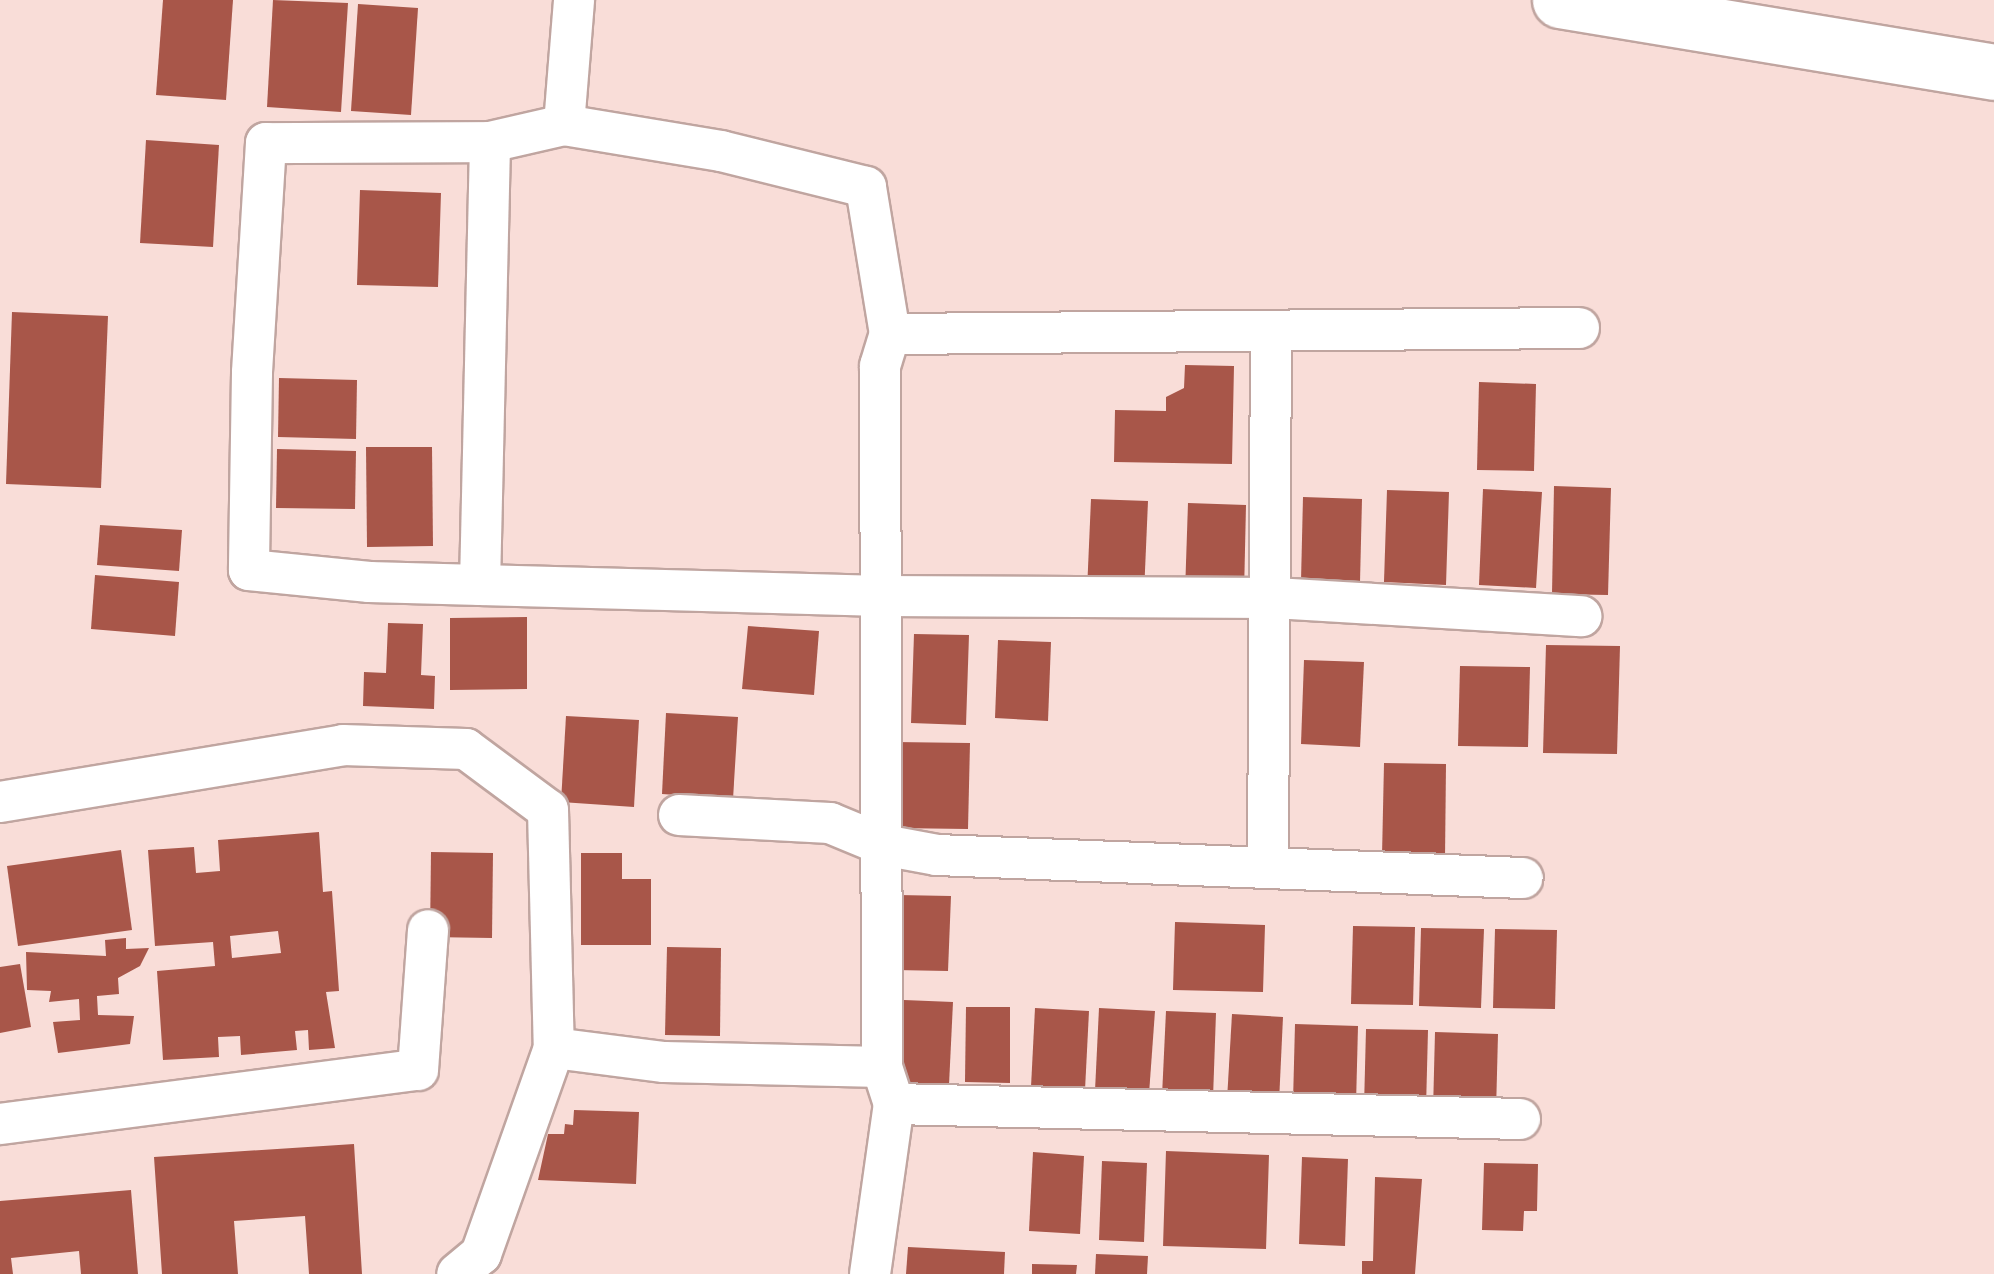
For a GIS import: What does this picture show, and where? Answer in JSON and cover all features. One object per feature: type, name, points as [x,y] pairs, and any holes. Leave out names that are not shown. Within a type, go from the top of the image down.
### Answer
[{"type":"street","points":[[564,125],[574,0]]},
{"type":"street","points":[[1560,0],[1994,72]]},
{"type":"street","points":[[870,1274],[888,1086],[883,844],[882,596],[880,366],[890,334],[866,186],[722,151],[564,125],[490,142],[266,143],[252,374],[250,570],[480,585],[882,596],[1274,598],[1581,616]]},
{"type":"street","points":[[480,585],[490,142]]},
{"type":"street","points":[[890,334],[1579,328]]},
{"type":"street","points":[[1268,868],[1274,598],[1270,332]]},
{"type":"street","points":[[0,802],[343,745],[466,750],[548,810],[554,1048],[481,1254],[458,1274]]},
{"type":"street","points":[[678,815],[830,822],[883,844],[937,855],[1523,878]]},
{"type":"street","points":[[0,1124],[418,1070],[428,930]]},
{"type":"street","points":[[554,1048],[888,1086],[1520,1119]]},
{"type":"building","points":[[163,0],[233,0],[226,100],[156,95]]},
{"type":"building","points":[[273,0],[348,3],[341,112],[267,107]]},
{"type":"building","points":[[358,4],[418,8],[411,115],[351,111]]},
{"type":"building","points":[[146,140],[219,145],[213,247],[140,243]]},
{"type":"building","points":[[360,190],[441,193],[438,287],[357,285]]},
{"type":"building","points":[[12,312],[108,316],[101,488],[6,484]]},
{"type":"building","points":[[1185,365],[1234,366],[1232,464],[1114,462],[1115,410],[1166,411],[1166,397],[1184,388]]},
{"type":"building","points":[[279,378],[357,380],[356,439],[278,437]]},
{"type":"building","points":[[1479,382],[1536,384],[1534,471],[1477,470]]},
{"type":"building","points":[[366,447],[432,447],[433,546],[367,547]]},
{"type":"building","points":[[277,449],[356,451],[355,509],[276,508]]},
{"type":"building","points":[[1554,486],[1611,488],[1608,595],[1552,594]]},
{"type":"building","points":[[1483,489],[1542,492],[1536,588],[1479,585]]},
{"type":"building","points":[[1387,490],[1449,492],[1446,585],[1384,582]]},
{"type":"building","points":[[1303,497],[1362,499],[1360,582],[1301,581]]},
{"type":"building","points":[[1091,499],[1148,501],[1144,594],[1087,591]]},
{"type":"building","points":[[1188,503],[1246,505],[1244,594],[1185,593]]},
{"type":"building","points":[[100,525],[182,530],[179,571],[97,565]]},
{"type":"building","points":[[95,575],[179,582],[175,636],[91,629]]},
{"type":"building","points":[[527,617],[527,689],[450,690],[450,618]]},
{"type":"building","points":[[388,623],[423,624],[421,675],[435,676],[434,709],[363,706],[364,672],[386,673]]},
{"type":"building","points":[[748,626],[819,631],[814,695],[742,689]]},
{"type":"building","points":[[914,634],[969,635],[966,725],[911,723]]},
{"type":"building","points":[[998,640],[1051,642],[1048,721],[995,718]]},
{"type":"building","points":[[1546,645],[1620,646],[1617,754],[1543,753]]},
{"type":"building","points":[[1304,660],[1364,662],[1360,747],[1301,744]]},
{"type":"building","points":[[1460,666],[1530,667],[1528,747],[1458,746]]},
{"type":"building","points":[[666,713],[738,717],[733,799],[662,794]]},
{"type":"building","points":[[566,716],[639,720],[634,807],[561,802]]},
{"type":"building","points":[[895,742],[970,743],[968,829],[894,828]]},
{"type":"building","points":[[1384,763],[1446,764],[1445,858],[1382,856]]},
{"type":"building","points":[[319,832],[323,892],[332,891],[339,991],[326,992],[335,1048],[309,1050],[308,1030],[295,1031],[297,1050],[241,1055],[240,1036],[218,1037],[219,1057],[163,1060],[157,971],[215,966],[213,942],[155,946],[148,850],[194,847],[196,873],[220,871],[218,840]],"holes":[[[278,931],[281,953],[232,958],[230,936]]]},
{"type":"building","points":[[121,850],[132,930],[18,946],[7,866]]},
{"type":"building","points":[[431,852],[493,853],[492,938],[430,937]]},
{"type":"building","points":[[581,853],[622,853],[622,879],[651,879],[651,945],[581,945]]},
{"type":"building","points":[[898,895],[951,896],[948,971],[895,970]]},
{"type":"building","points":[[1175,922],[1265,925],[1263,992],[1173,990]]},
{"type":"building","points":[[1353,926],[1415,927],[1413,1005],[1351,1004]]},
{"type":"building","points":[[1421,928],[1484,929],[1481,1008],[1419,1006]]},
{"type":"building","points":[[1495,929],[1557,930],[1555,1009],[1493,1008]]},
{"type":"building","points":[[126,938],[126,949],[149,948],[140,966],[118,978],[119,994],[97,996],[98,1015],[134,1016],[130,1044],[58,1053],[53,1022],[80,1020],[79,999],[49,1002],[51,991],[27,990],[26,952],[106,956],[105,940]]},
{"type":"building","points":[[667,947],[721,948],[720,1036],[665,1035]]},
{"type":"building","points":[[20,964],[31,1027],[0,1033],[0,967]]},
{"type":"building","points":[[904,1000],[953,1002],[949,1085],[900,1083]]},
{"type":"building","points":[[966,1007],[1010,1007],[1010,1083],[965,1082]]},
{"type":"building","points":[[1035,1008],[1089,1011],[1085,1090],[1031,1087]]},
{"type":"building","points":[[1099,1008],[1155,1011],[1149,1094],[1095,1091]]},
{"type":"building","points":[[1166,1011],[1216,1013],[1213,1098],[1162,1096]]},
{"type":"building","points":[[1232,1014],[1283,1017],[1279,1102],[1227,1100]]},
{"type":"building","points":[[1295,1024],[1358,1026],[1356,1104],[1293,1102]]},
{"type":"building","points":[[1366,1029],[1428,1030],[1426,1108],[1364,1107]]},
{"type":"building","points":[[1435,1032],[1498,1034],[1496,1112],[1433,1111]]},
{"type":"building","points":[[574,1110],[639,1112],[636,1184],[538,1180],[548,1134],[564,1134],[565,1124],[573,1125]]},
{"type":"building","points":[[354,1144],[362,1274],[309,1274],[305,1216],[234,1221],[238,1274],[162,1274],[154,1157]]},
{"type":"building","points":[[1166,1151],[1269,1155],[1266,1249],[1163,1246]]},
{"type":"building","points":[[1033,1152],[1084,1156],[1080,1234],[1029,1231]]},
{"type":"building","points":[[1302,1157],[1348,1159],[1345,1246],[1299,1244]]},
{"type":"building","points":[[1102,1161],[1147,1163],[1144,1242],[1099,1240]]},
{"type":"building","points":[[1484,1163],[1538,1164],[1537,1211],[1524,1211],[1523,1231],[1482,1230]]},
{"type":"building","points":[[1375,1177],[1422,1179],[1415,1274],[1362,1274],[1362,1261],[1373,1261]]},
{"type":"building","points":[[131,1190],[138,1274],[81,1274],[79,1251],[11,1258],[13,1274],[0,1274],[0,1201]]},
{"type":"building","points":[[908,1247],[1005,1252],[1004,1274],[906,1274]]},
{"type":"building","points":[[1096,1254],[1148,1256],[1147,1274],[1095,1274]]},
{"type":"building","points":[[1032,1264],[1077,1265],[1076,1274],[1032,1274]]}]
